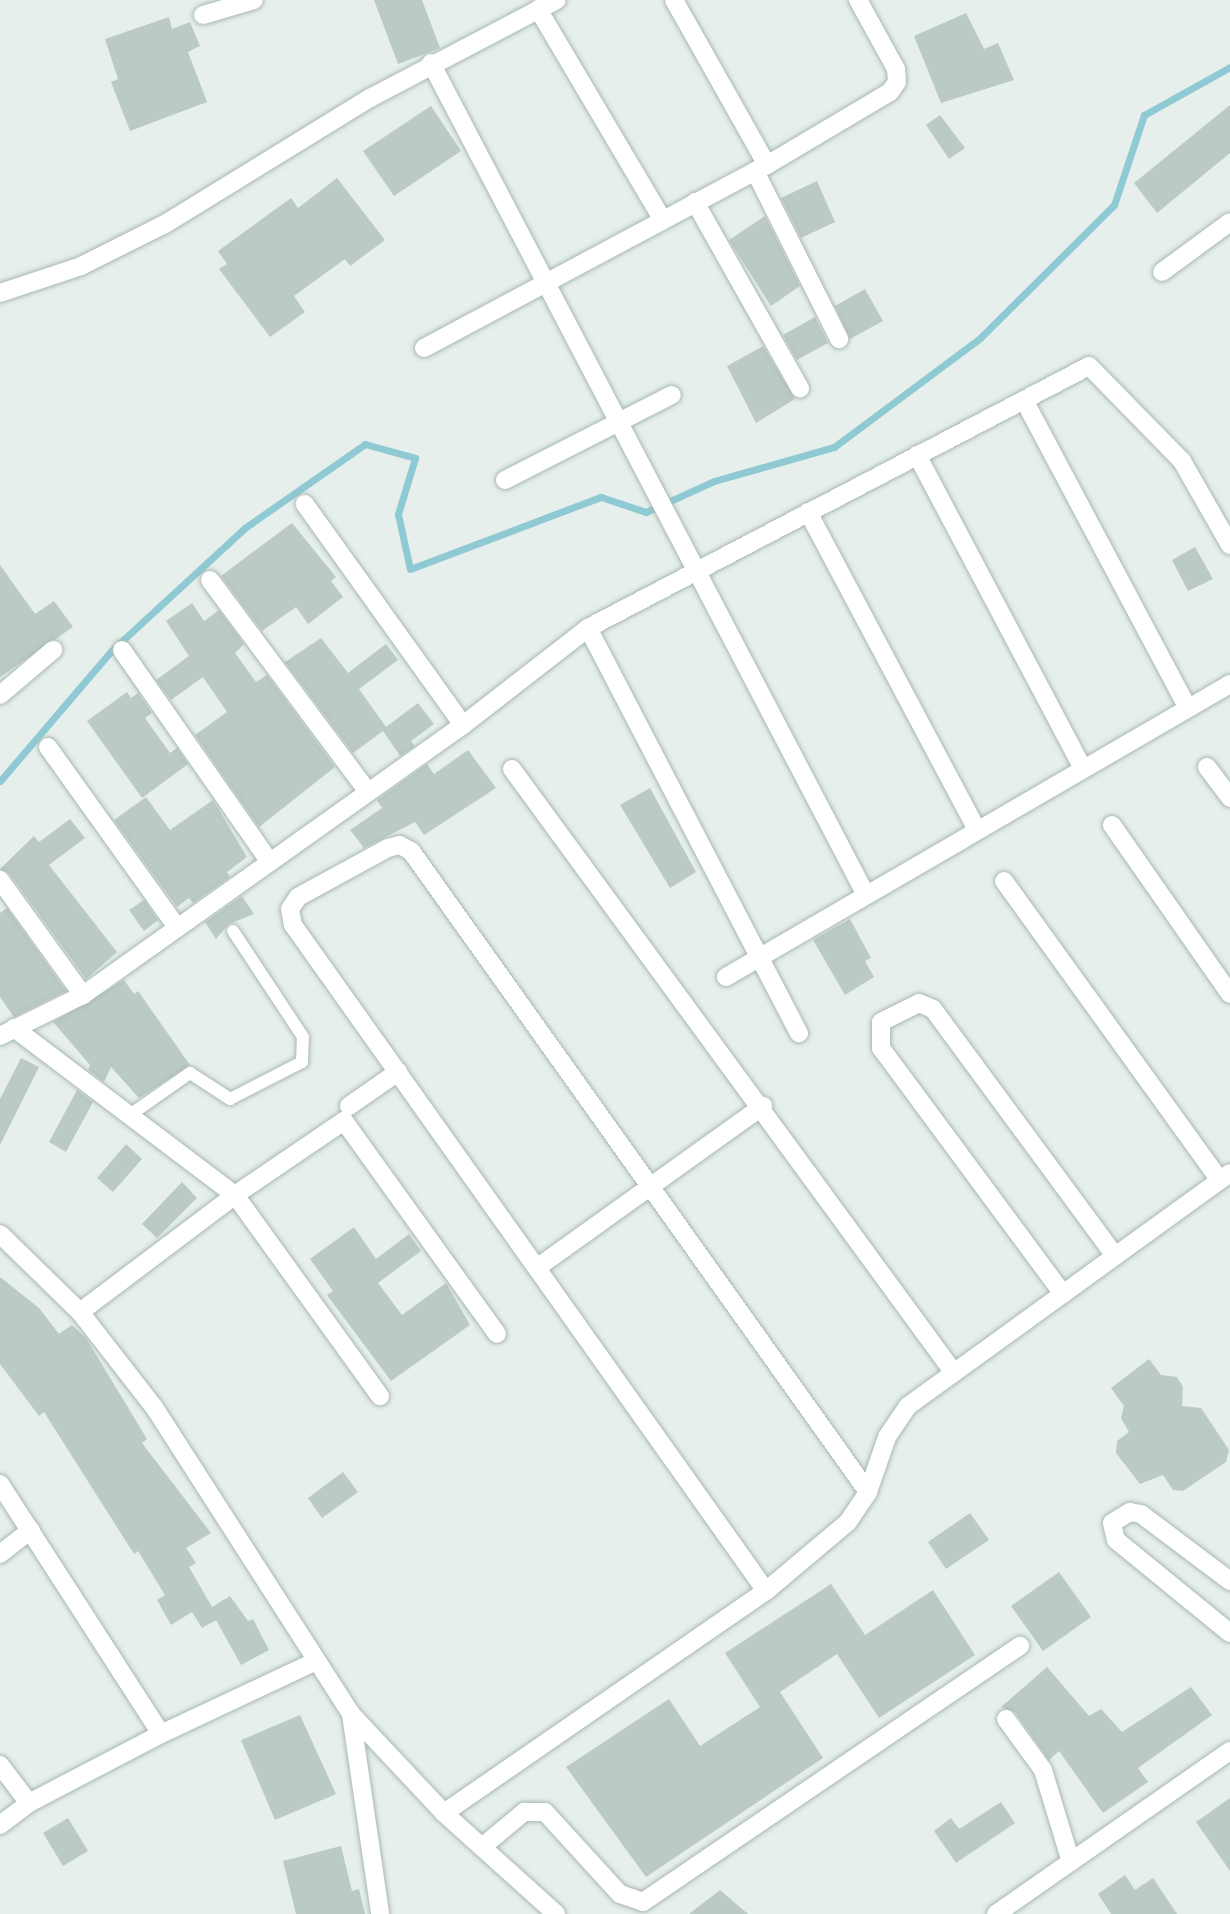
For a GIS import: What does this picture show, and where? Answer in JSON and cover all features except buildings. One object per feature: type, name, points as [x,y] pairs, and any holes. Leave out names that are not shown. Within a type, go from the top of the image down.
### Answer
[{"type":"street","points":[[203,15],[254,0]]},
{"type":"street","points":[[0,293],[81,266],[165,224],[431,63],[556,0]]},
{"type":"street","points":[[674,0],[761,168],[839,339]]},
{"type":"street","points":[[424,348],[761,168],[890,92],[897,82],[896,69],[858,0]]},
{"type":"street","points":[[538,9],[662,219]]},
{"type":"street","points":[[431,63],[544,285],[866,895]]},
{"type":"street","points":[[694,202],[800,388]]},
{"type":"street","points":[[1161,273],[1230,222]]},
{"type":"street","points":[[380,1396],[235,1195],[7,1032],[83,995],[463,725],[588,628],[1089,366],[1182,461],[1224,520],[1230,545]]},
{"type":"street","points":[[506,480],[672,396]]},
{"type":"street","points":[[1024,400],[1187,707]]},
{"type":"street","points":[[917,455],[1083,768]]},
{"type":"street","points":[[305,504],[463,725]]},
{"type":"street","points":[[808,512],[977,830]]},
{"type":"street","points":[[210,580],[368,792]]},
{"type":"street","points":[[588,628],[799,1033]]},
{"type":"street","points":[[0,695],[53,650]]},
{"type":"street","points":[[122,650],[269,861]]},
{"type":"street","points":[[726,977],[1230,684]]},
{"type":"street","points":[[48,747],[177,927]]},
{"type":"street","points":[[1207,767],[1230,798]]},
{"type":"street","points":[[512,769],[763,1106],[954,1373]]},
{"type":"street","points":[[1112,825],[1230,994]]},
{"type":"street","points":[[766,1591],[293,925],[290,909],[298,897],[400,845],[411,850],[868,1492]]},
{"type":"street","points":[[0,880],[83,995]]},
{"type":"street","points":[[444,1814],[766,1591],[848,1522],[868,1492],[887,1437],[908,1406],[1225,1177],[1004,881]]},
{"type":"street","points":[[1063,1294],[881,1048],[881,1022],[920,1003],[933,1009],[1115,1256]]},
{"type":"street","points":[[349,1106],[398,1072]]},
{"type":"street","points":[[538,1267],[763,1106]]},
{"type":"street","points":[[80,1312],[235,1195],[344,1121],[496,1334]]},
{"type":"street","points":[[0,1234],[80,1312],[154,1407],[314,1662],[351,1714],[444,1814],[556,1914]]},
{"type":"street","points":[[0,1484],[161,1734]]},
{"type":"street","points":[[1230,1581],[1141,1514],[1130,1512],[1112,1523],[1116,1540],[1230,1633]]},
{"type":"street","points":[[0,1554],[31,1530]]},
{"type":"street","points":[[482,1847],[524,1812],[545,1812],[620,1894],[643,1902],[1020,1646]]},
{"type":"street","points":[[0,1825],[29,1803],[161,1734],[314,1662]]},
{"type":"street","points":[[351,1714],[380,1914]]},
{"type":"street","points":[[1006,1719],[1043,1770],[1071,1862]]},
{"type":"street","points":[[996,1914],[1230,1751]]},
{"type":"street","points":[[0,1766],[29,1803]]},
{"type":"lane","points":[[127,1117],[190,1073],[230,1099],[302,1062],[303,1037],[233,931]]},
{"type":"waterway","points":[[0,781],[111,651],[246,527],[365,444],[415,458],[398,514],[410,569],[601,497],[646,512],[714,481],[834,447],[980,338],[1114,205],[1144,115],[1230,67]]}]
